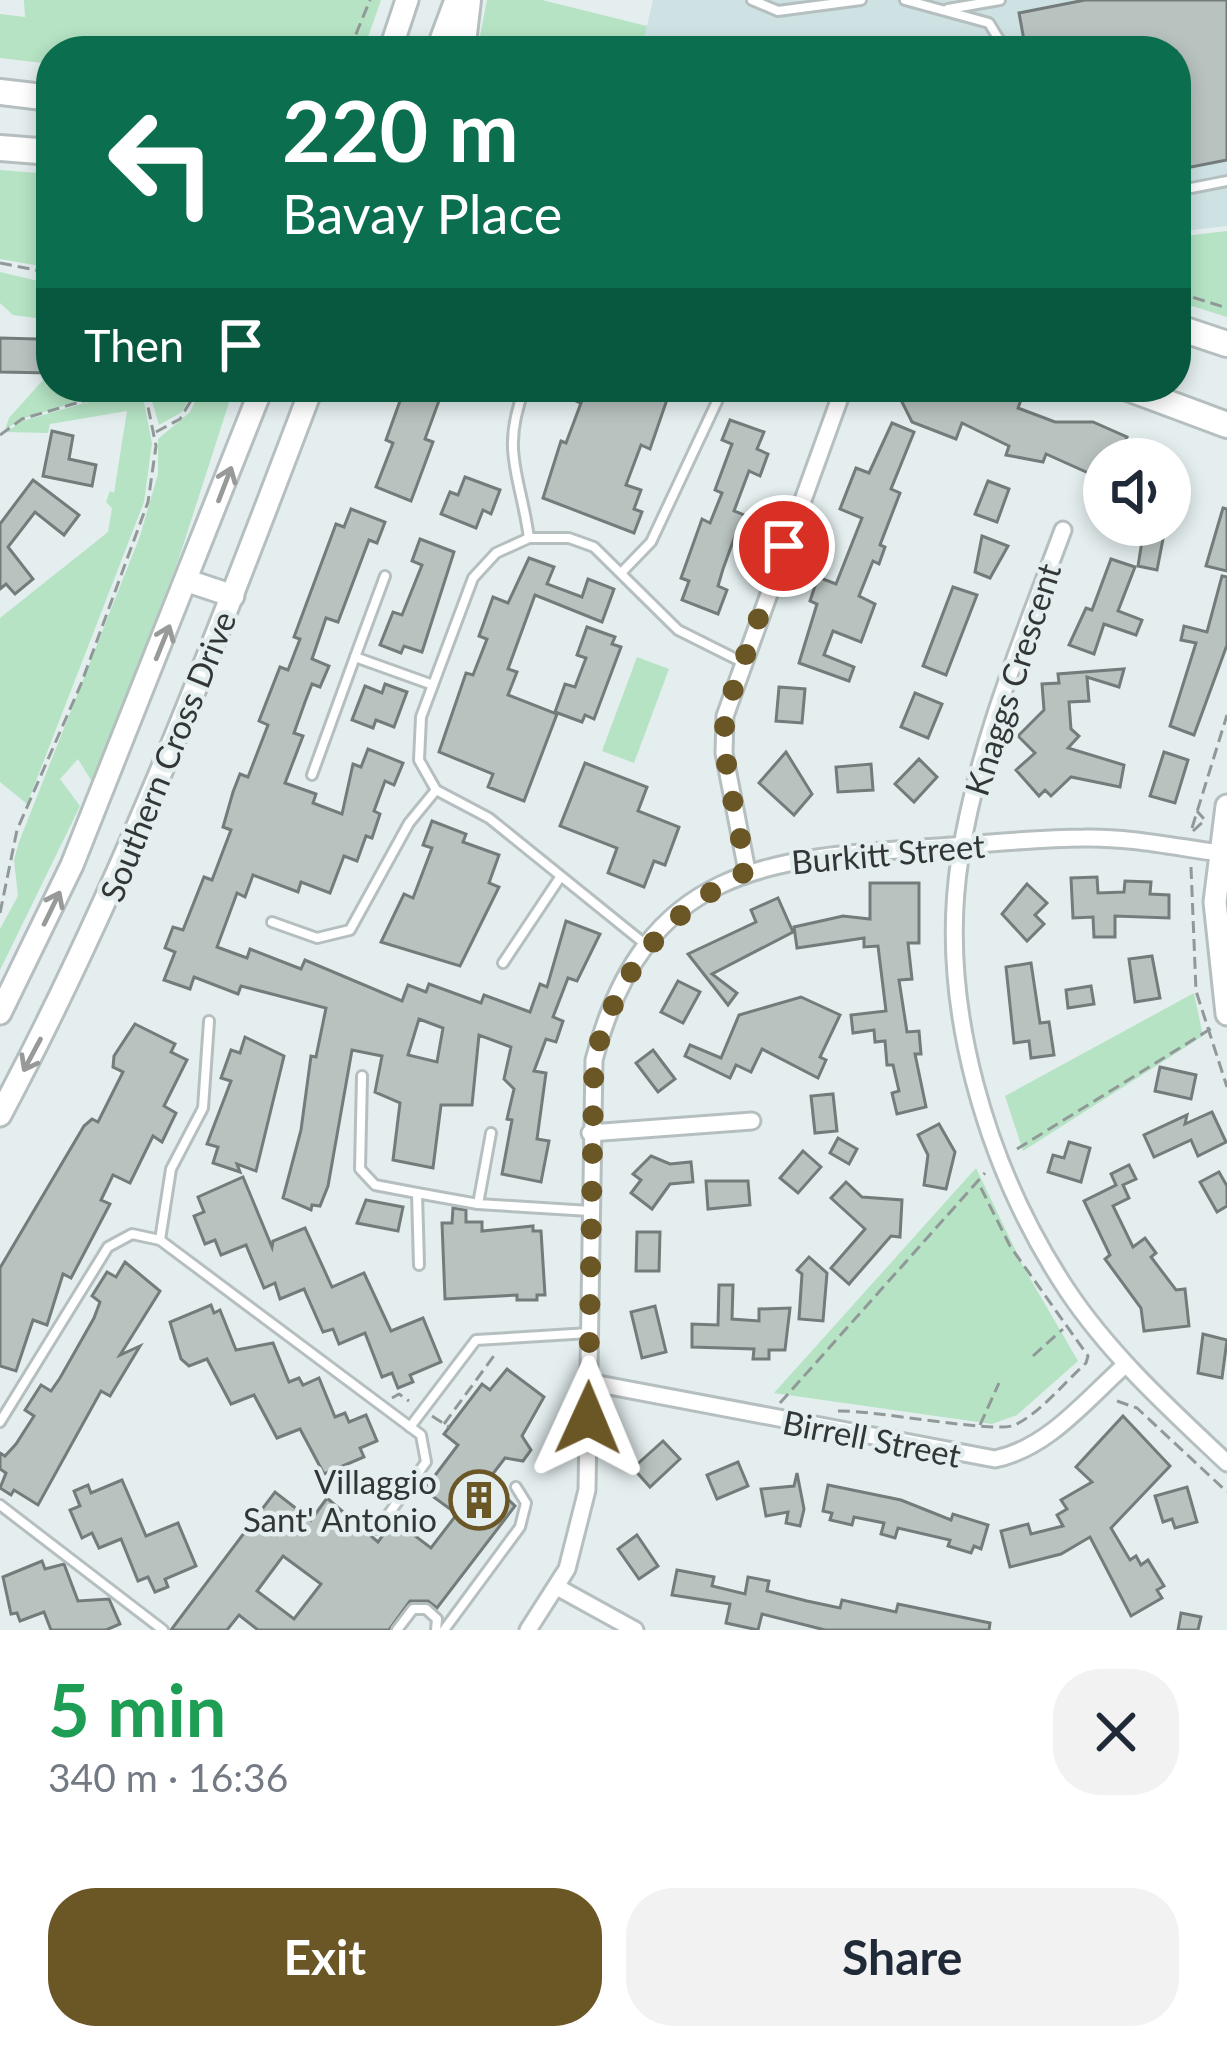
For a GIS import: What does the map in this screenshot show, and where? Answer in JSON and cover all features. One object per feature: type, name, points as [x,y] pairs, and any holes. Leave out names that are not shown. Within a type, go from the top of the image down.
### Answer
[{"type":"main road","points":[[395,36],[407,0]]},
{"type":"main road","points":[[443,36],[456,0]]},
{"type":"main road","points":[[464,36],[468,0]]},
{"type":"main road","points":[[0,92],[36,96]]},
{"type":"main road","points":[[0,148],[36,151]]},
{"type":"main road","points":[[1191,332],[1227,344]]},
{"type":"main road","name":"Southern Cross Drive","points":[[0,1013],[72,866],[256,402]]},
{"type":"main road","name":"Southern Cross Drive","points":[[0,1115],[115,889],[306,402]]},
{"type":"main road","points":[[1165,402],[1227,425]]},
{"type":"main road","points":[[188,581],[233,596]]},
{"type":"main road","points":[[1227,806],[1215,902],[1227,1014]]},
{"type":"street","points":[[747,871],[724,753],[724,716],[838,402]]},
{"type":"street","name":"Knaggs Crescent","points":[[1063,530],[986,736],[964,845],[958,981],[980,1102],[1031,1228],[1067,1292],[1125,1365],[1227,1463]]},
{"type":"street","name":"Burkitt Street","points":[[528,1630],[557,1587],[580,1530],[587,1490],[594,1060],[604,1020],[646,945],[691,903],[747,871],[804,856],[1084,838],[1220,853]]},
{"type":"street","points":[[590,1133],[752,1121]]},
{"type":"street","name":"Birrell Street","points":[[588,1382],[995,1459],[1017,1454],[1044,1438],[1125,1365]]},
{"type":"street","points":[[557,1587],[635,1630]]},
{"type":"lane","points":[[752,0],[778,10],[861,0]]},
{"type":"lane","points":[[905,0],[989,23],[997,36]]},
{"type":"lane","points":[[946,10],[1000,0]]},
{"type":"lane","points":[[1191,188],[1227,181]]},
{"type":"lane","points":[[519,402],[510,426],[509,448],[530,538]]},
{"type":"lane","points":[[623,571],[651,542],[717,402]]},
{"type":"lane","points":[[646,945],[489,818],[436,790],[419,760],[416,739],[433,685],[473,578],[496,553],[530,538],[582,541],[623,571],[678,629],[740,662]]},
{"type":"lane","points":[[312,775],[385,576]]},
{"type":"lane","points":[[355,657],[433,685]]},
{"type":"lane","points":[[272,922],[317,938],[350,930],[409,823],[436,790]]},
{"type":"lane","points":[[503,962],[560,879]]},
{"type":"lane","points":[[160,1240],[171,1169],[203,1108],[209,1021]]},
{"type":"lane","points":[[362,1076],[360,1168],[375,1185],[478,1204],[590,1210]]},
{"type":"lane","points":[[478,1204],[490,1133]]},
{"type":"lane","points":[[417,1193],[419,1264]]},
{"type":"lane","points":[[0,1422],[108,1247],[132,1234],[160,1240],[410,1426],[427,1448],[426,1462],[378,1528]]},
{"type":"lane","points":[[410,1426],[476,1340],[497,1335],[589,1333]]},
{"type":"lane","points":[[440,1630],[520,1527],[526,1503],[516,1487]]},
{"type":"lane","points":[[0,1505],[164,1630]]},
{"type":"lane","points":[[397,1630],[413,1609],[426,1609],[437,1619],[440,1630]]},
{"type":"path","points":[[356,36],[370,0]]},
{"type":"path","points":[[0,263],[36,270]]},
{"type":"path","points":[[1191,297],[1227,308]]},
{"type":"path","points":[[0,435],[22,419],[80,402]]},
{"type":"path","points":[[0,913],[17,830],[81,684],[148,502],[155,472],[154,432],[147,402]]},
{"type":"path","points":[[154,432],[180,418],[190,402]]},
{"type":"path","points":[[1192,828],[1227,715]]},
{"type":"path","points":[[1191,865],[1191,951],[1204,1030],[1227,1088]]},
{"type":"path","points":[[1019,1149],[1204,1030]]},
{"type":"path","points":[[766,1417],[977,1180],[1010,1246],[1088,1356],[1086,1364],[1020,1423],[1003,1429],[892,1412],[826,1411]]},
{"type":"path","points":[[1033,1356],[1064,1328]]},
{"type":"path","points":[[445,1424],[496,1357],[497,1335]]},
{"type":"path","points":[[979,1427],[998,1383]]},
{"type":"path","points":[[1117,1401],[1137,1408],[1227,1492]]},
{"type":"shaded area","points":[[653,0],[1227,0],[1227,226],[1191,230],[1191,36],[645,36]]},
{"type":"green space","points":[[24,0],[381,0],[368,36],[36,36],[36,62],[0,58],[0,14],[25,17]]},
{"type":"green space","points":[[487,0],[542,0],[647,26],[645,36],[480,36]]},
{"type":"green space","points":[[0,170],[36,173],[36,265],[0,259]]},
{"type":"green space","points":[[1227,231],[1227,317],[1191,306],[1191,235]]},
{"type":"green space","points":[[0,272],[36,280],[36,318],[13,315],[0,303]]},
{"type":"green space","points":[[36,388],[36,402],[77,402],[21,419],[5,430],[9,418]]},
{"type":"green space","points":[[88,402],[144,402],[152,443],[144,502],[27,804],[0,782],[0,618],[108,532],[112,508],[106,502],[110,491],[114,493],[127,411],[50,424],[48,433],[7,432],[22,421]]},
{"type":"green space","points":[[152,402],[187,402],[182,412],[159,425]]},
{"type":"green space","points":[[195,402],[229,402],[178,561],[92,782],[78,759],[60,779],[80,806],[0,970],[0,929],[18,896],[14,860],[19,842],[140,536],[158,474],[158,439],[190,412]]},
{"type":"green space","points":[[637,657],[669,669],[634,763],[602,751]]},
{"type":"green space","points":[[1194,993],[1203,1036],[1023,1151],[1005,1096]]},
{"type":"green space","points":[[976,1168],[1024,1268],[1078,1361],[1017,1415],[992,1424],[774,1393]]},
{"type":"building","points":[[1085,0],[1227,0],[1227,160],[1191,167],[1191,36],[1023,36],[1019,13]]},
{"type":"building","points":[[0,338],[36,339],[36,373],[0,372]]},
{"type":"building","points":[[400,402],[439,402],[425,439],[433,442],[411,501],[376,487],[393,443],[386,440]]},
{"type":"building","points":[[666,402],[650,449],[641,445],[626,485],[641,490],[634,509],[642,512],[634,533],[543,498],[561,441],[566,443],[581,403]]},
{"type":"building","points":[[902,402],[1020,402],[1018,408],[1055,422],[1093,422],[1127,437],[1083,438],[1083,471],[1046,454],[1043,462],[1006,455],[1009,446],[962,423],[956,439],[912,422]]},
{"type":"building","points":[[730,420],[764,432],[757,449],[768,454],[760,476],[749,471],[734,511],[752,518],[743,539],[735,536],[723,569],[718,586],[727,590],[718,614],[682,600],[689,581],[681,578],[702,519],[710,523],[722,493],[715,490],[732,444],[722,440]]},
{"type":"building","points":[[892,423],[914,432],[891,489],[900,493],[880,545],[885,547],[879,564],[873,561],[859,596],[875,604],[861,642],[833,631],[824,655],[854,667],[849,681],[799,663],[817,604],[810,601],[818,577],[836,584],[862,518],[840,509],[856,468],[869,473]]},
{"type":"building","points":[[52,431],[73,436],[69,459],[96,465],[92,486],[43,476]]},
{"type":"building","points":[[465,477],[500,490],[491,514],[483,510],[476,528],[441,514],[450,492],[458,495]]},
{"type":"building","points":[[33,480],[79,515],[64,535],[35,512],[8,547],[33,579],[15,594],[6,584],[0,589],[0,524]]},
{"type":"building","points":[[988,481],[1009,489],[997,522],[975,514]]},
{"type":"building","points":[[1223,508],[1227,509],[1227,571],[1206,566]]},
{"type":"building","points":[[351,509],[385,522],[377,543],[369,540],[338,622],[326,618],[312,659],[329,666],[320,687],[312,684],[305,702],[294,733],[303,736],[285,783],[316,794],[313,803],[342,814],[353,764],[361,767],[368,749],[403,763],[394,785],[385,781],[374,811],[380,814],[372,838],[366,836],[357,861],[344,856],[330,893],[301,882],[298,892],[253,875],[245,897],[237,893],[217,947],[247,958],[250,949],[301,969],[305,960],[402,1001],[408,985],[426,992],[429,984],[481,1003],[484,995],[530,1012],[540,984],[547,987],[566,921],[600,934],[577,981],[568,978],[553,1017],[563,1021],[556,1042],[546,1039],[534,1071],[546,1073],[537,1139],[549,1141],[541,1182],[502,1174],[512,1120],[507,1119],[514,1089],[504,1079],[511,1047],[479,1035],[472,1105],[441,1105],[433,1168],[393,1160],[400,1103],[375,1092],[382,1056],[352,1050],[328,1186],[320,1206],[312,1205],[311,1210],[283,1198],[301,1130],[311,1056],[316,1057],[326,1008],[241,986],[238,994],[194,977],[190,989],[164,980],[175,952],[165,948],[173,927],[183,930],[204,877],[212,880],[231,830],[223,827],[233,792],[240,774],[248,777],[268,725],[259,721],[280,667],[288,670],[300,639],[294,637],[336,524],[344,527]],"holes":[[[419,1019],[443,1028],[437,1062],[408,1055]]]},
{"type":"building","points":[[982,536],[1008,546],[990,578],[975,572]]},
{"type":"building","points":[[420,539],[454,552],[422,652],[404,646],[401,653],[380,645],[393,612],[402,615],[422,565],[412,561]]},
{"type":"building","points":[[1141,546],[1162,546],[1157,570],[1138,566]]},
{"type":"building","points":[[529,558],[554,567],[547,584],[582,597],[588,579],[614,589],[602,622],[535,595],[508,669],[517,672],[508,695],[557,714],[524,801],[488,787],[493,774],[439,752],[466,673],[473,675],[487,639],[479,636],[493,597],[508,603]]},
{"type":"building","points":[[1111,559],[1135,567],[1118,611],[1142,620],[1136,635],[1104,624],[1094,654],[1069,645],[1086,608],[1092,610]]},
{"type":"building","points":[[1222,576],[1227,577],[1227,645],[1194,735],[1170,726],[1196,643],[1181,640],[1184,626],[1207,632]]},
{"type":"building","points":[[953,587],[977,595],[946,675],[923,666]]},
{"type":"building","points":[[587,627],[615,637],[612,644],[621,647],[594,719],[585,715],[582,722],[555,712],[565,684],[575,687],[586,658],[577,655]]},
{"type":"building","points":[[1124,669],[1119,687],[1087,677],[1089,701],[1069,702],[1071,729],[1079,736],[1068,748],[1124,765],[1120,787],[1071,777],[1051,796],[1045,790],[1039,796],[1016,770],[1035,753],[1018,736],[1044,710],[1042,684],[1059,683],[1058,674]]},
{"type":"building","points":[[385,684],[407,692],[394,727],[376,720],[373,728],[352,720],[365,686],[382,693]]},
{"type":"building","points":[[779,687],[805,689],[802,723],[776,721]]},
{"type":"building","points":[[915,693],[942,704],[928,738],[901,727]]},
{"type":"building","points":[[786,752],[812,794],[794,815],[759,783]]},
{"type":"building","points":[[1164,752],[1188,760],[1175,803],[1150,796]]},
{"type":"building","points":[[919,759],[937,777],[914,802],[895,784]]},
{"type":"building","points":[[585,763],[647,787],[638,811],[679,827],[665,865],[654,861],[644,887],[608,873],[617,848],[560,826]]},
{"type":"building","points":[[871,764],[873,790],[838,792],[836,767]]},
{"type":"building","points":[[432,821],[466,834],[463,842],[499,855],[489,883],[499,887],[460,966],[381,942],[404,894],[413,898],[432,848],[423,845]]},
{"type":"building","points":[[1097,877],[1098,893],[1124,892],[1125,881],[1151,882],[1150,894],[1169,895],[1169,918],[1115,916],[1115,937],[1094,937],[1093,917],[1073,918],[1071,878]]},
{"type":"building","points":[[870,883],[919,883],[919,943],[908,943],[912,979],[899,980],[907,1032],[919,1031],[921,1054],[915,1054],[926,1107],[897,1114],[892,1093],[899,1091],[893,1065],[887,1065],[885,1041],[875,1042],[874,1030],[853,1033],[851,1015],[886,1011],[878,946],[864,947],[864,938],[797,948],[794,927],[843,916],[870,919]]},
{"type":"building","points":[[1027,884],[1047,903],[1035,915],[1044,924],[1027,941],[1002,914]]},
{"type":"building","points":[[778,898],[793,932],[712,974],[737,993],[728,1005],[688,954],[756,922],[751,910]]},
{"type":"building","points":[[1152,956],[1160,998],[1135,1002],[1129,959]]},
{"type":"building","points":[[1031,963],[1040,1023],[1049,1022],[1054,1055],[1031,1058],[1029,1041],[1014,1043],[1006,967]]},
{"type":"building","points":[[678,981],[700,992],[683,1023],[661,1012]]},
{"type":"building","points":[[1091,986],[1094,1004],[1068,1008],[1066,990]]},
{"type":"building","points":[[801,997],[840,1015],[820,1057],[826,1060],[818,1078],[762,1049],[751,1072],[736,1065],[730,1078],[685,1056],[690,1045],[721,1058],[739,1015]]},
{"type":"building","points":[[135,1024],[175,1044],[171,1052],[187,1060],[164,1106],[176,1113],[162,1142],[153,1136],[130,1183],[113,1175],[101,1200],[110,1204],[71,1278],[63,1274],[47,1325],[33,1320],[16,1371],[0,1366],[0,1268],[84,1126],[92,1119],[98,1122],[123,1072],[113,1067],[114,1056]]},
{"type":"building","points":[[245,1037],[284,1056],[256,1171],[237,1164],[240,1172],[213,1163],[218,1147],[207,1144],[231,1081],[221,1078],[231,1050],[240,1053]]},
{"type":"building","points":[[653,1050],[675,1079],[658,1092],[636,1063]]},
{"type":"building","points":[[1160,1067],[1196,1075],[1191,1099],[1155,1091]]},
{"type":"building","points":[[833,1094],[837,1131],[815,1133],[811,1096]]},
{"type":"building","points":[[1212,1112],[1226,1142],[1198,1156],[1191,1140],[1154,1157],[1144,1135],[1187,1115],[1185,1124]]},
{"type":"building","points":[[939,1124],[955,1152],[946,1189],[924,1185],[928,1155],[918,1135]]},
{"type":"building","points":[[838,1138],[857,1149],[849,1164],[830,1153]]},
{"type":"building","points":[[1069,1142],[1090,1148],[1081,1182],[1048,1172],[1053,1155],[1064,1158]]},
{"type":"building","points":[[803,1151],[821,1167],[798,1193],[780,1178]]},
{"type":"building","points":[[651,1156],[670,1164],[691,1162],[693,1182],[670,1184],[652,1209],[631,1193],[641,1180],[633,1174]]},
{"type":"building","points":[[1129,1165],[1136,1179],[1123,1185],[1129,1198],[1113,1206],[1133,1247],[1145,1238],[1156,1253],[1151,1257],[1176,1290],[1185,1289],[1189,1326],[1144,1331],[1141,1308],[1105,1259],[1110,1255],[1084,1201],[1116,1185],[1111,1174]]},
{"type":"building","points":[[1219,1172],[1227,1186],[1227,1206],[1217,1212],[1200,1182]]},
{"type":"building","points":[[243,1177],[272,1247],[273,1241],[305,1228],[332,1287],[364,1273],[391,1331],[423,1318],[441,1362],[410,1375],[413,1382],[398,1388],[392,1373],[382,1377],[365,1333],[339,1344],[333,1329],[323,1332],[304,1289],[280,1299],[275,1283],[264,1288],[246,1245],[221,1255],[215,1240],[205,1244],[194,1216],[204,1212],[198,1197]]},
{"type":"building","points":[[706,1181],[748,1181],[750,1205],[708,1209]]},
{"type":"building","points":[[846,1182],[862,1197],[902,1200],[900,1237],[891,1236],[849,1284],[831,1268],[865,1229],[831,1198]]},
{"type":"building","points":[[366,1200],[403,1207],[398,1231],[357,1223]]},
{"type":"building","points":[[453,1208],[466,1210],[466,1222],[482,1222],[482,1231],[533,1226],[533,1231],[541,1231],[545,1295],[537,1295],[537,1300],[517,1300],[517,1295],[445,1299],[442,1223],[452,1223]]},
{"type":"building","points":[[637,1232],[660,1232],[659,1271],[636,1271]]},
{"type":"building","points":[[809,1257],[827,1273],[823,1321],[799,1319],[802,1274],[797,1270]]},
{"type":"building","points":[[125,1262],[160,1291],[120,1355],[140,1346],[110,1396],[101,1391],[38,1505],[14,1490],[11,1495],[0,1488],[6,1473],[0,1469],[0,1453],[5,1456],[34,1416],[25,1410],[41,1385],[51,1391],[60,1378],[94,1318],[100,1302],[92,1296],[107,1272],[116,1277]]},
{"type":"building","points":[[719,1285],[733,1285],[732,1319],[759,1321],[759,1309],[790,1308],[785,1350],[769,1350],[769,1359],[753,1359],[754,1349],[692,1347],[692,1324],[718,1325]]},
{"type":"building","points":[[211,1305],[214,1313],[220,1310],[236,1350],[273,1343],[289,1382],[299,1378],[303,1385],[319,1378],[335,1417],[345,1413],[349,1422],[366,1415],[377,1441],[360,1448],[364,1457],[324,1474],[300,1429],[277,1438],[254,1395],[231,1404],[207,1359],[189,1366],[181,1359],[170,1322]]},
{"type":"building","points":[[655,1306],[666,1352],[642,1358],[631,1312]]},
{"type":"building","points":[[1203,1334],[1227,1340],[1222,1378],[1198,1373]]},
{"type":"building","name":"Villaggio Sant' Antonio","points":[[507,1369],[544,1397],[522,1436],[531,1450],[523,1461],[505,1458],[488,1480],[515,1506],[437,1608],[428,1601],[410,1601],[389,1630],[258,1630],[239,1615],[227,1630],[171,1630],[275,1492],[311,1520],[327,1498],[378,1542],[394,1520],[431,1548],[457,1514],[424,1490],[458,1445],[444,1434],[482,1384],[490,1390]],"holes":[[[283,1556],[321,1584],[294,1619],[257,1591]]]},
{"type":"building","points":[[1123,1416],[1170,1466],[1111,1528],[1130,1560],[1136,1556],[1141,1565],[1148,1560],[1164,1586],[1157,1590],[1162,1598],[1131,1616],[1090,1537],[1061,1554],[1010,1567],[1001,1531],[1028,1524],[1031,1534],[1063,1526],[1057,1515],[1067,1509],[1061,1500],[1092,1482],[1076,1467]]},
{"type":"building","points":[[663,1441],[680,1459],[650,1487],[633,1468]]},
{"type":"building","points":[[738,1462],[748,1486],[717,1499],[707,1475]]},
{"type":"building","points":[[797,1473],[804,1509],[800,1526],[786,1523],[788,1512],[766,1516],[761,1489],[794,1486]]},
{"type":"building","points":[[122,1480],[146,1536],[178,1523],[196,1566],[165,1579],[168,1587],[155,1592],[148,1577],[138,1581],[121,1539],[99,1548],[92,1533],[82,1538],[70,1510],[80,1506],[74,1491],[88,1485],[91,1493]]},
{"type":"building","points":[[828,1485],[901,1500],[951,1520],[953,1514],[988,1525],[981,1549],[974,1546],[971,1553],[948,1546],[950,1540],[898,1528],[895,1538],[881,1534],[884,1523],[854,1517],[852,1525],[830,1520],[832,1513],[823,1511]]},
{"type":"building","points":[[1187,1487],[1197,1522],[1175,1528],[1172,1519],[1163,1522],[1155,1496]]},
{"type":"building","points":[[637,1535],[658,1566],[639,1579],[618,1549]]},
{"type":"building","points":[[42,1561],[45,1569],[64,1564],[78,1601],[109,1599],[120,1624],[106,1630],[51,1630],[44,1612],[20,1621],[17,1613],[11,1614],[3,1577]]},
{"type":"building","points":[[677,1570],[714,1577],[712,1586],[745,1594],[748,1577],[769,1581],[767,1591],[807,1601],[840,1608],[842,1600],[896,1612],[898,1604],[990,1623],[989,1630],[825,1630],[762,1614],[758,1630],[726,1623],[730,1604],[672,1595]]},
{"type":"building","points":[[1181,1613],[1201,1617],[1198,1630],[1178,1630]]},
{"type":"place","name":"Villaggio Sant' Antonio","points":[[479,1500]]},
{"type":"route","points":[[588,1418],[594,1060],[604,1020],[646,945],[704,894],[747,871],[724,753],[724,716],[784,546]]}]
